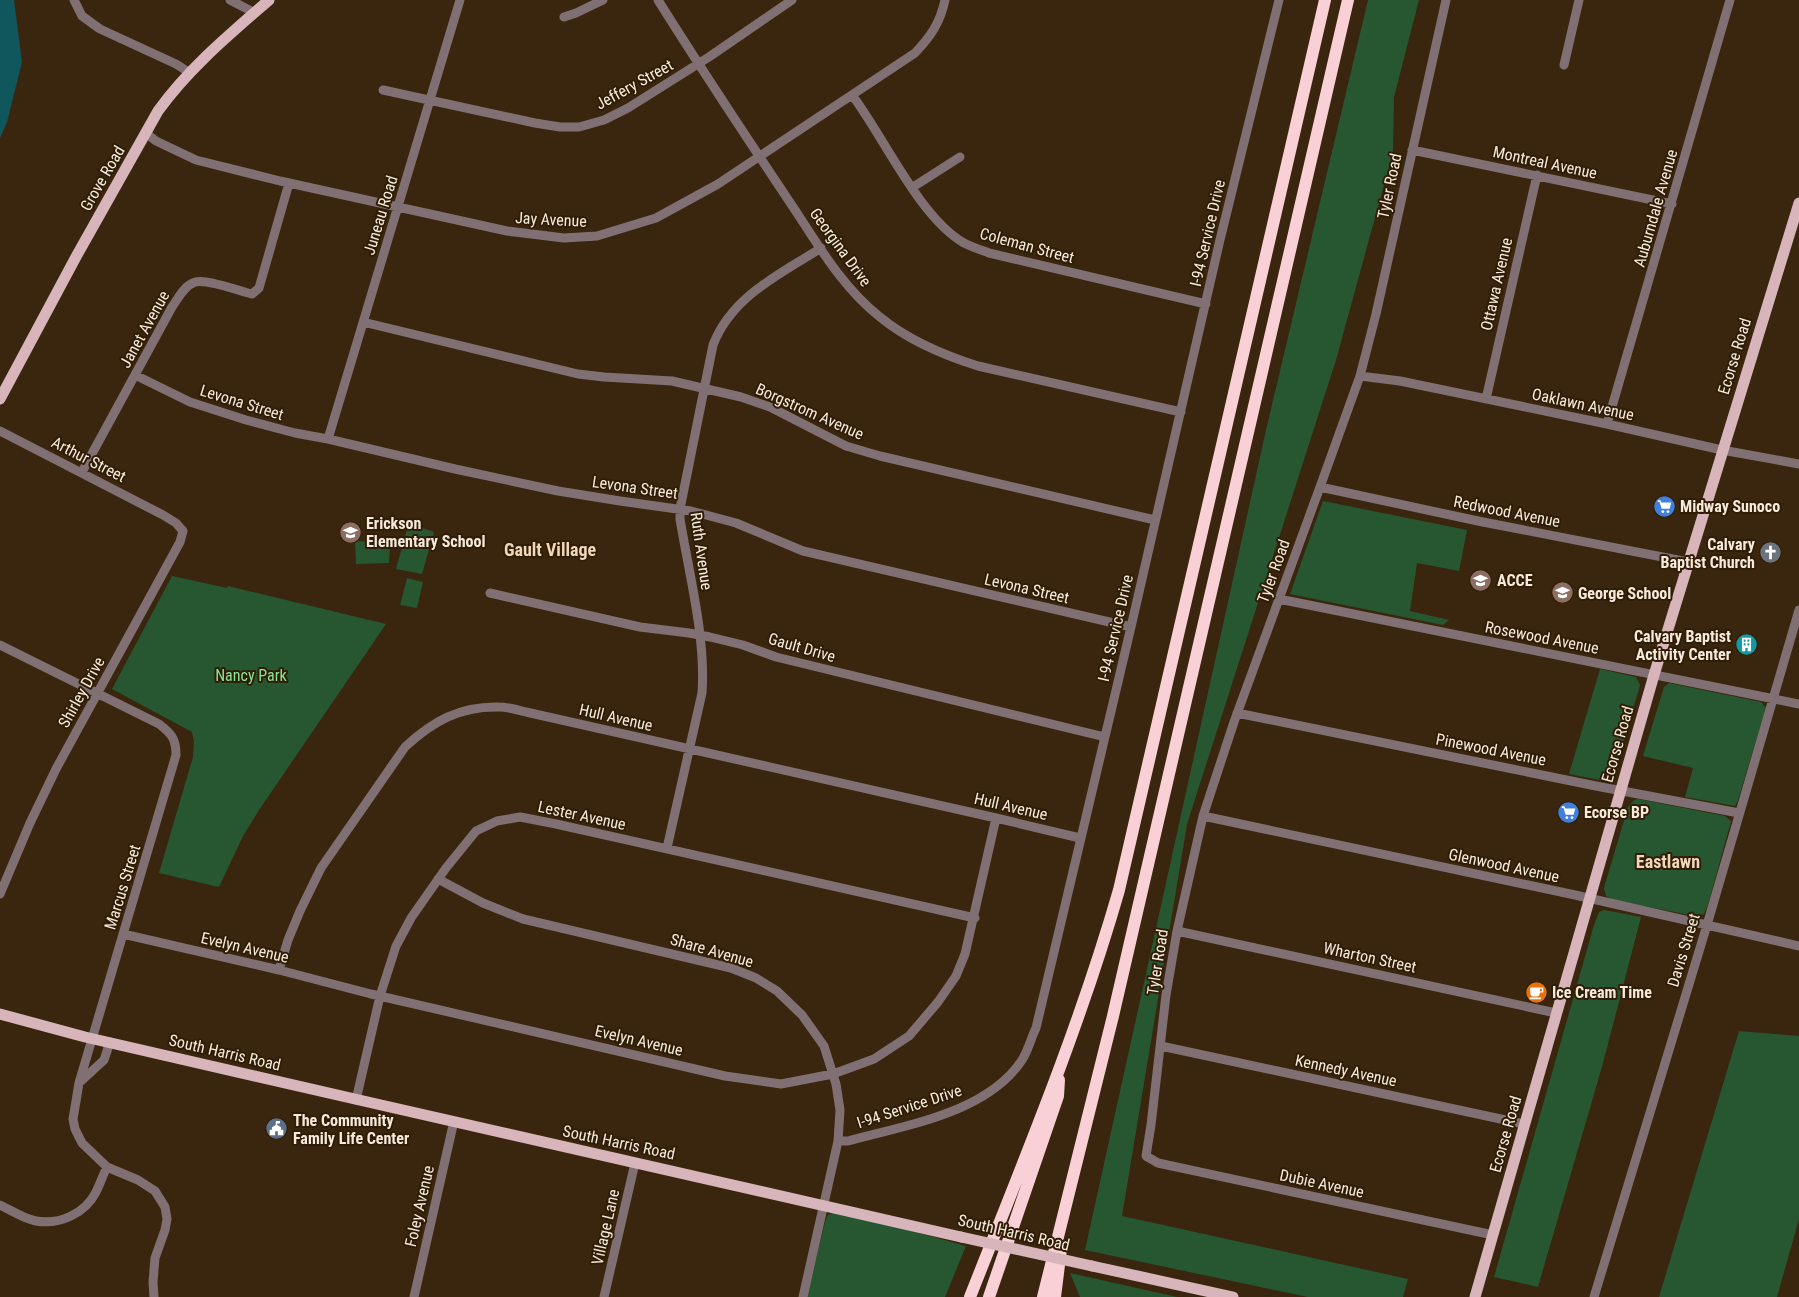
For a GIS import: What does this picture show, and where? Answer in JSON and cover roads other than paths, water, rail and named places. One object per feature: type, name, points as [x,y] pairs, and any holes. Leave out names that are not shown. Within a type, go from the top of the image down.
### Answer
[{"type":"highway","points":[[970,1297],[1060,1068],[1105,938],[1130,848],[1325,0]]},
{"type":"highway","points":[[1042,1297],[1113,1016],[1348,0]]},
{"type":"highway","points":[[989,1297],[1058,1096],[1060,1068]]},
{"type":"highway","points":[[1055,1297],[1062,1254],[1060,1227]]},
{"type":"main road","name":"Grove Road","points":[[0,399],[77,255],[158,111],[172,92],[190,73],[269,0]]},
{"type":"main road","name":"Ecorse Road","points":[[1475,1297],[1654,675],[1799,203]]},
{"type":"main road","name":"South Harris Road","points":[[0,1014],[92,1038],[356,1100],[1232,1297]]},
{"type":"street","points":[[74,0],[82,16],[100,29],[176,64],[190,73]]},
{"type":"street","points":[[230,0],[255,13]]},
{"type":"street","name":"Juneau Road","points":[[328,439],[460,0]]},
{"type":"street","points":[[564,17],[603,0]]},
{"type":"street","name":"Georgina Drive","points":[[658,0],[821,248],[848,286],[879,317],[933,350],[978,366],[1181,412]]},
{"type":"street","name":"Jeffery Street","points":[[383,90],[430,102],[560,128],[579,127],[604,120],[628,108],[792,0]]},
{"type":"street","name":"Jay Avenue","points":[[146,133],[196,160],[288,183],[507,231],[564,238],[597,236],[656,218],[718,184],[915,53],[931,37],[942,14],[945,0]]},
{"type":"street","name":"I-94 Service Drive","points":[[838,1142],[848,1141],[958,1110],[994,1090],[1009,1077],[1023,1059],[1036,1028],[1279,0]]},
{"type":"street","name":"Tyler Road","points":[[1146,1156],[1166,996],[1177,931],[1203,816],[1237,713],[1360,376],[1376,314],[1446,0]]},
{"type":"street","points":[[1564,66],[1580,0]]},
{"type":"street","name":"Auburndale Avenue","points":[[1607,424],[1730,0]]},
{"type":"street","name":"Coleman Street","points":[[852,95],[939,223],[964,243],[989,253],[1206,304]]},
{"type":"street","name":"Montreal Avenue","points":[[1412,150],[1672,204]]},
{"type":"street","points":[[913,187],[960,157]]},
{"type":"street","name":"Ottawa Avenue","points":[[1486,399],[1537,175]]},
{"type":"street","name":"Janet Avenue","points":[[82,472],[172,307],[183,291],[193,282],[203,281],[252,294],[259,288],[288,183]]},
{"type":"street","name":"Ruth Avenue","points":[[668,848],[702,693],[703,670],[699,635],[680,509],[713,346],[719,329],[731,312],[747,296],[821,248]]},
{"type":"street","name":"Borgstrom Avenue","points":[[363,322],[578,374],[672,381],[704,387],[770,407],[846,446],[880,456],[1155,520]]},
{"type":"street","name":"Levona Street","points":[[136,375],[190,402],[267,426],[558,491],[691,511],[736,523],[803,551],[1131,627]]},
{"type":"street","name":"Oaklawn Avenue","points":[[1360,376],[1400,381],[1722,450],[1799,464]]},
{"type":"street","name":"Arthur Street","points":[[0,431],[163,515]]},
{"type":"street","name":"Redwood Avenue","points":[[1320,487],[1478,521],[1688,562]]},
{"type":"street","name":"Shirley Drive","points":[[0,894],[30,823],[56,769],[180,542],[183,531],[176,523],[163,515]]},
{"type":"street","name":"Gault Drive","points":[[490,593],[631,625],[699,635],[743,645],[776,657],[1105,737]]},
{"type":"street","name":"Rosewood Avenue","points":[[1278,599],[1799,704]]},
{"type":"street","name":"Davis Street","points":[[1594,1297],[1707,925],[1799,610]]},
{"type":"street","points":[[0,644],[97,693]]},
{"type":"street","name":"Marcus Street","points":[[97,693],[160,724],[169,731],[176,744],[176,755],[92,1038],[73,1111],[75,1129],[86,1148],[107,1167],[150,1187],[161,1198],[165,1207],[167,1219],[165,1230],[155,1258],[154,1297]]},
{"type":"street","name":"Hull Avenue","points":[[279,970],[288,940],[321,868],[405,747],[423,731],[443,719],[468,710],[500,707],[526,712],[1080,838]]},
{"type":"street","name":"Pinewood Avenue","points":[[1237,713],[1620,791],[1739,813]]},
{"type":"street","name":"Glenwood Avenue","points":[[1203,816],[1799,946]]},
{"type":"street","name":"Lester Avenue","points":[[356,1100],[380,996],[396,946],[411,918],[461,848],[476,831],[497,821],[520,817],[668,848],[975,918]]},
{"type":"street","name":"Evelyn Avenue","points":[[123,934],[725,1076],[781,1084],[834,1074],[874,1059],[909,1036],[938,1002],[956,976],[965,954],[975,918],[996,818]]},
{"type":"street","name":"Share Avenue","points":[[438,879],[483,903],[523,919],[730,968],[756,978],[776,991],[802,1015],[824,1046],[834,1074],[840,1110],[838,1142],[803,1297]]},
{"type":"street","name":"Wharton Street","points":[[1177,931],[1556,1013]]},
{"type":"street","points":[[79,1083],[104,1060],[110,1042]]},
{"type":"street","name":"Kennedy Avenue","points":[[1161,1046],[1524,1124]]},
{"type":"street","name":"Foley Avenue","points":[[414,1297],[454,1121]]},
{"type":"street","name":"Dubie Avenue","points":[[1146,1156],[1158,1163],[1493,1235]]},
{"type":"street","name":"Village Lane","points":[[604,1297],[636,1163]]},
{"type":"street","points":[[0,1205],[34,1220],[50,1222],[60,1220],[82,1209],[95,1194],[107,1167]]},
{"type":"water","points":[[0,0],[14,0],[22,62],[7,122],[0,138]]},
{"type":"place","name":"Midway Sunoco","points":[[1664,506]]},
{"type":"place","name":"Erickson Elementary School","points":[[350,532]]},
{"type":"place","name":"Calvary Baptist Church","points":[[1771,553]]},
{"type":"place","name":"ACCE","points":[[1481,580]]},
{"type":"place","name":"George School","points":[[1562,593]]},
{"type":"place","name":"Calvary Baptist Activity Center","points":[[1747,645]]},
{"type":"place","name":"Ecorse BP","points":[[1568,812]]},
{"type":"place","name":"Ice Cream Time","points":[[1536,992]]},
{"type":"place","name":"The Community Family Life Center","points":[[277,1129]]},
{"type":"district","name":"Gault Village","points":[[550,550]]},
{"type":"district","name":"Eastlawn","points":[[1668,862]]},
{"type":"park label","name":"Nancy Park","points":[[251,675]]}]
